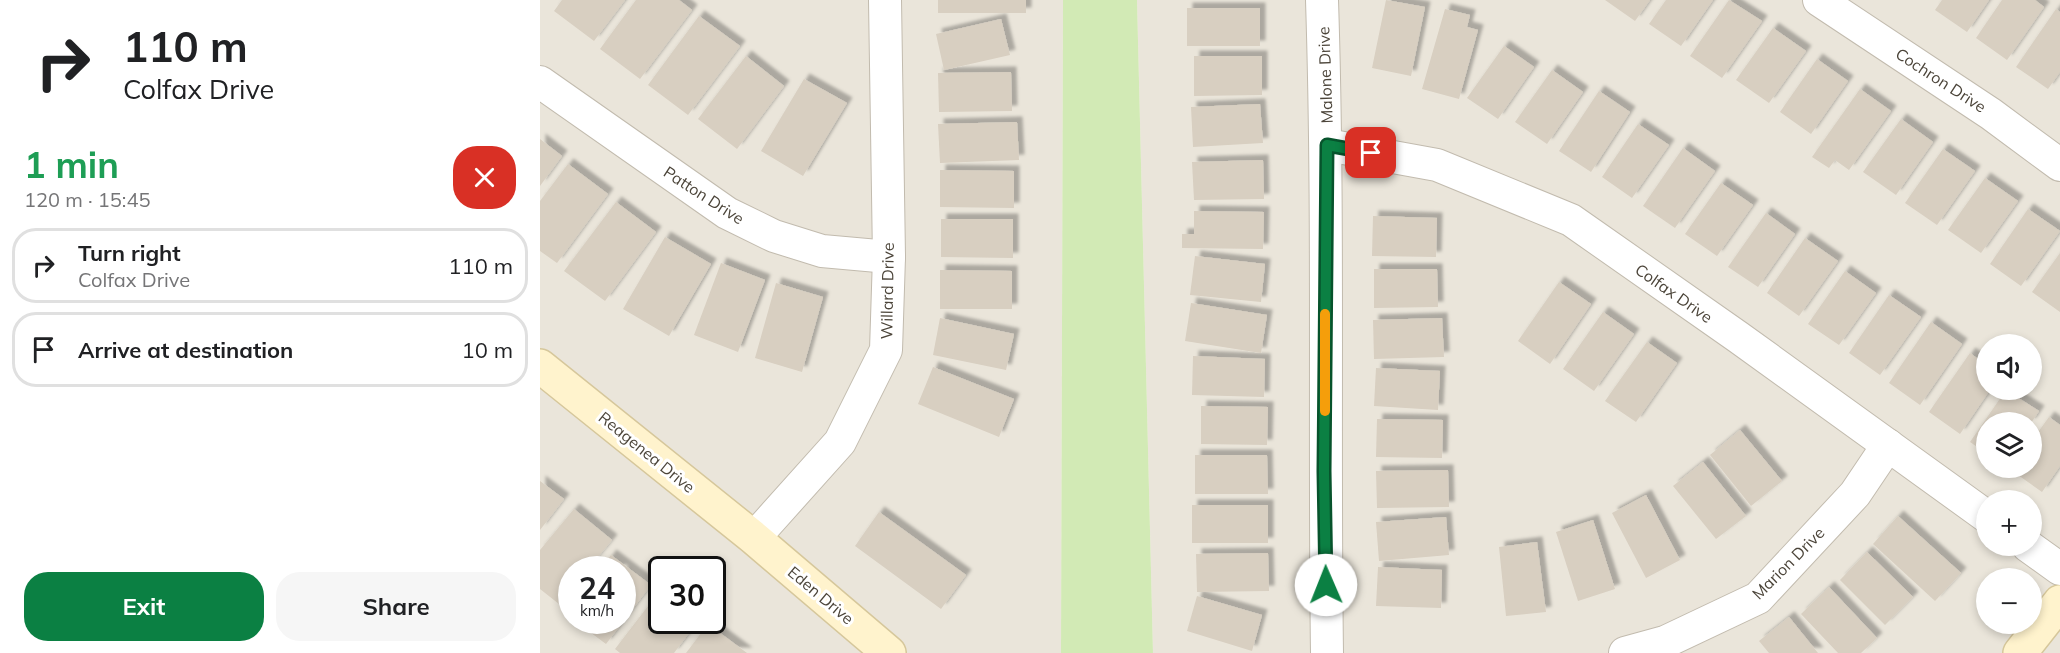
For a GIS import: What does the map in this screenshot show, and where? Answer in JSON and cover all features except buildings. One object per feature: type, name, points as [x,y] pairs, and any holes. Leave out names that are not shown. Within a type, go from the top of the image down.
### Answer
[{"type":"street","name":"Willard Drive","points":[[754,538],[840,442],[886,350],[889,257],[885,0]]},
{"type":"street","name":"Malone Drive","points":[[1322,0],[1327,145],[1324,471],[1327,653]]},
{"type":"street","name":"Cochron Drive","points":[[1819,0],[1991,114],[2060,165]]},
{"type":"street","name":"Patton Drive","points":[[540,82],[727,213],[774,236],[822,251],[889,257]]},
{"type":"street","name":"Colfax Drive","points":[[1327,145],[1437,165],[1571,220],[1976,509]]},
{"type":"street","name":"Reagenea Drive","points":[[540,366],[754,538]]},
{"type":"street","name":"Marion Drive","points":[[1625,653],[1665,642],[1758,598],[1855,494],[1888,445]]},
{"type":"street","name":"Eden Drive","points":[[754,538],[889,653]]},
{"type":"street","points":[[2042,556],[2060,569]]},
{"type":"street","points":[[2020,653],[2060,602]]},
{"type":"shaded area","points":[[540,0],[1063,0],[1061,653],[540,653]]},
{"type":"shaded area","points":[[1137,0],[2060,0],[2060,653],[1153,653]]},
{"type":"green space","points":[[1063,0],[1137,0],[1153,653],[1061,653]]},
{"type":"slow traffic","points":[[1325,314],[1325,411]]},
{"type":"route","points":[[1326,585],[1324,471],[1327,145],[1371,153]]}]
